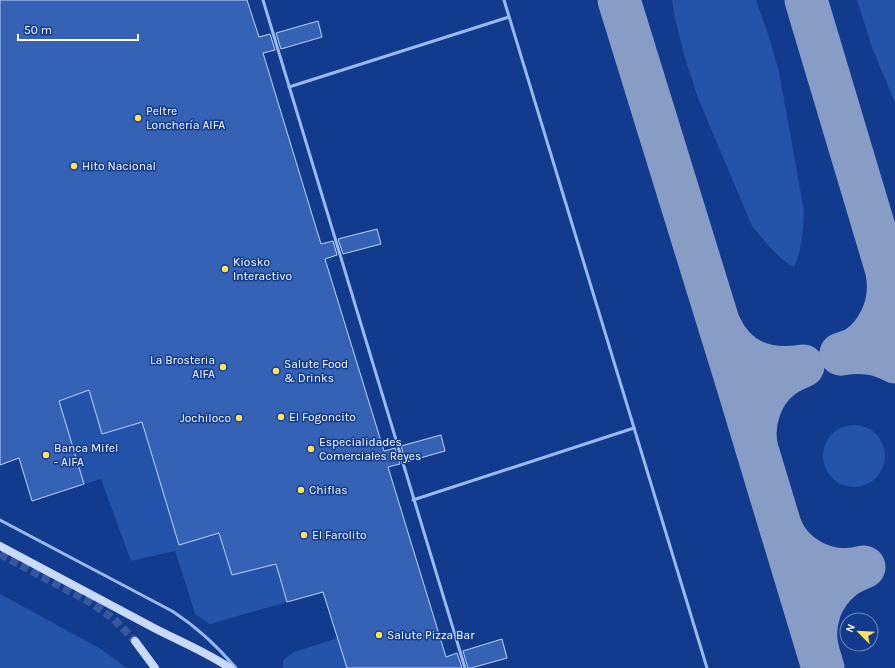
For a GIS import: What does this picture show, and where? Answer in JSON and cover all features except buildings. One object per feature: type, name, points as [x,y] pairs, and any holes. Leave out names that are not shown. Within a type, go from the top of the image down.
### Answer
[{"type":"main road","points":[[0,546],[218,660],[230,668]]},
{"type":"main road","points":[[135,641],[155,668]]},
{"type":"lane","points":[[263,0],[464,668]]},
{"type":"lane","points":[[504,0],[707,668]]},
{"type":"lane","points":[[289,87],[509,17]]},
{"type":"lane","points":[[413,500],[634,428]]},
{"type":"lane","points":[[0,520],[185,619],[220,650],[236,668]]},
{"type":"shaded area","points":[[672,0],[756,0],[779,72],[804,211],[803,232],[797,261],[794,267],[777,255],[752,226],[698,98],[685,58]]},
{"type":"shaded area","points":[[857,0],[895,0],[895,103],[872,47]]},
{"type":"shaded area","points":[[89,390],[102,433],[142,422],[179,545],[219,533],[232,575],[276,564],[287,602],[210,624],[195,614],[175,551],[131,561],[101,479],[84,484],[59,401]]},
{"type":"shaded area","points":[[848,425],[860,425],[876,434],[883,444],[885,456],[883,468],[876,478],[860,487],[848,487],[837,482],[828,473],[823,462],[823,450],[828,439],[837,430]]},
{"type":"shaded area","points":[[0,594],[99,648],[127,668],[0,668]]},
{"type":"shaded area","points":[[338,638],[347,668],[283,668],[283,660],[294,652]]},
{"type":"taxiway","points":[[619,0],[823,668]]},
{"type":"taxiway","points":[[806,0],[895,298]]},
{"type":"taxiway","points":[[841,354],[853,350],[867,340],[877,326],[887,302],[887,270],[888,272]]},
{"type":"taxiway","points":[[720,326],[735,348],[744,356],[754,361],[777,367],[803,366],[781,378],[774,384],[764,399],[757,417],[755,435],[756,444]]},
{"type":"taxiway","points":[[841,354],[876,354],[895,362]]},
{"type":"taxiway","points":[[781,528],[786,538],[801,554],[820,565],[841,569],[864,567],[850,573],[842,579],[835,585],[824,601],[817,618],[817,647]]},
{"type":"tunnel","points":[[0,554],[90,602],[114,619],[135,641]]},
{"type":"place","name":"Peltre Lonchería AIFA","points":[[138,118]]},
{"type":"place","name":"Hito Nacional","points":[[74,166]]},
{"type":"place","name":"Kiosko Interactivo","points":[[225,269]]},
{"type":"place","name":"La Brosteria AIFA","points":[[223,367]]},
{"type":"place","name":"Salute Food & Drinks","points":[[276,371]]},
{"type":"place","name":"El Fogoncito","points":[[281,417]]},
{"type":"place","name":"Jochiloco","points":[[239,418]]},
{"type":"place","name":"Especialidades Comerciales Reyes","points":[[311,449]]},
{"type":"place","name":"Banca Mifel - AIFA","points":[[46,455]]},
{"type":"place","name":"Chiflas","points":[[301,490]]},
{"type":"place","name":"El Farolito","points":[[304,535]]},
{"type":"place","name":"Salute Pizza Bar","points":[[379,635]]}]
